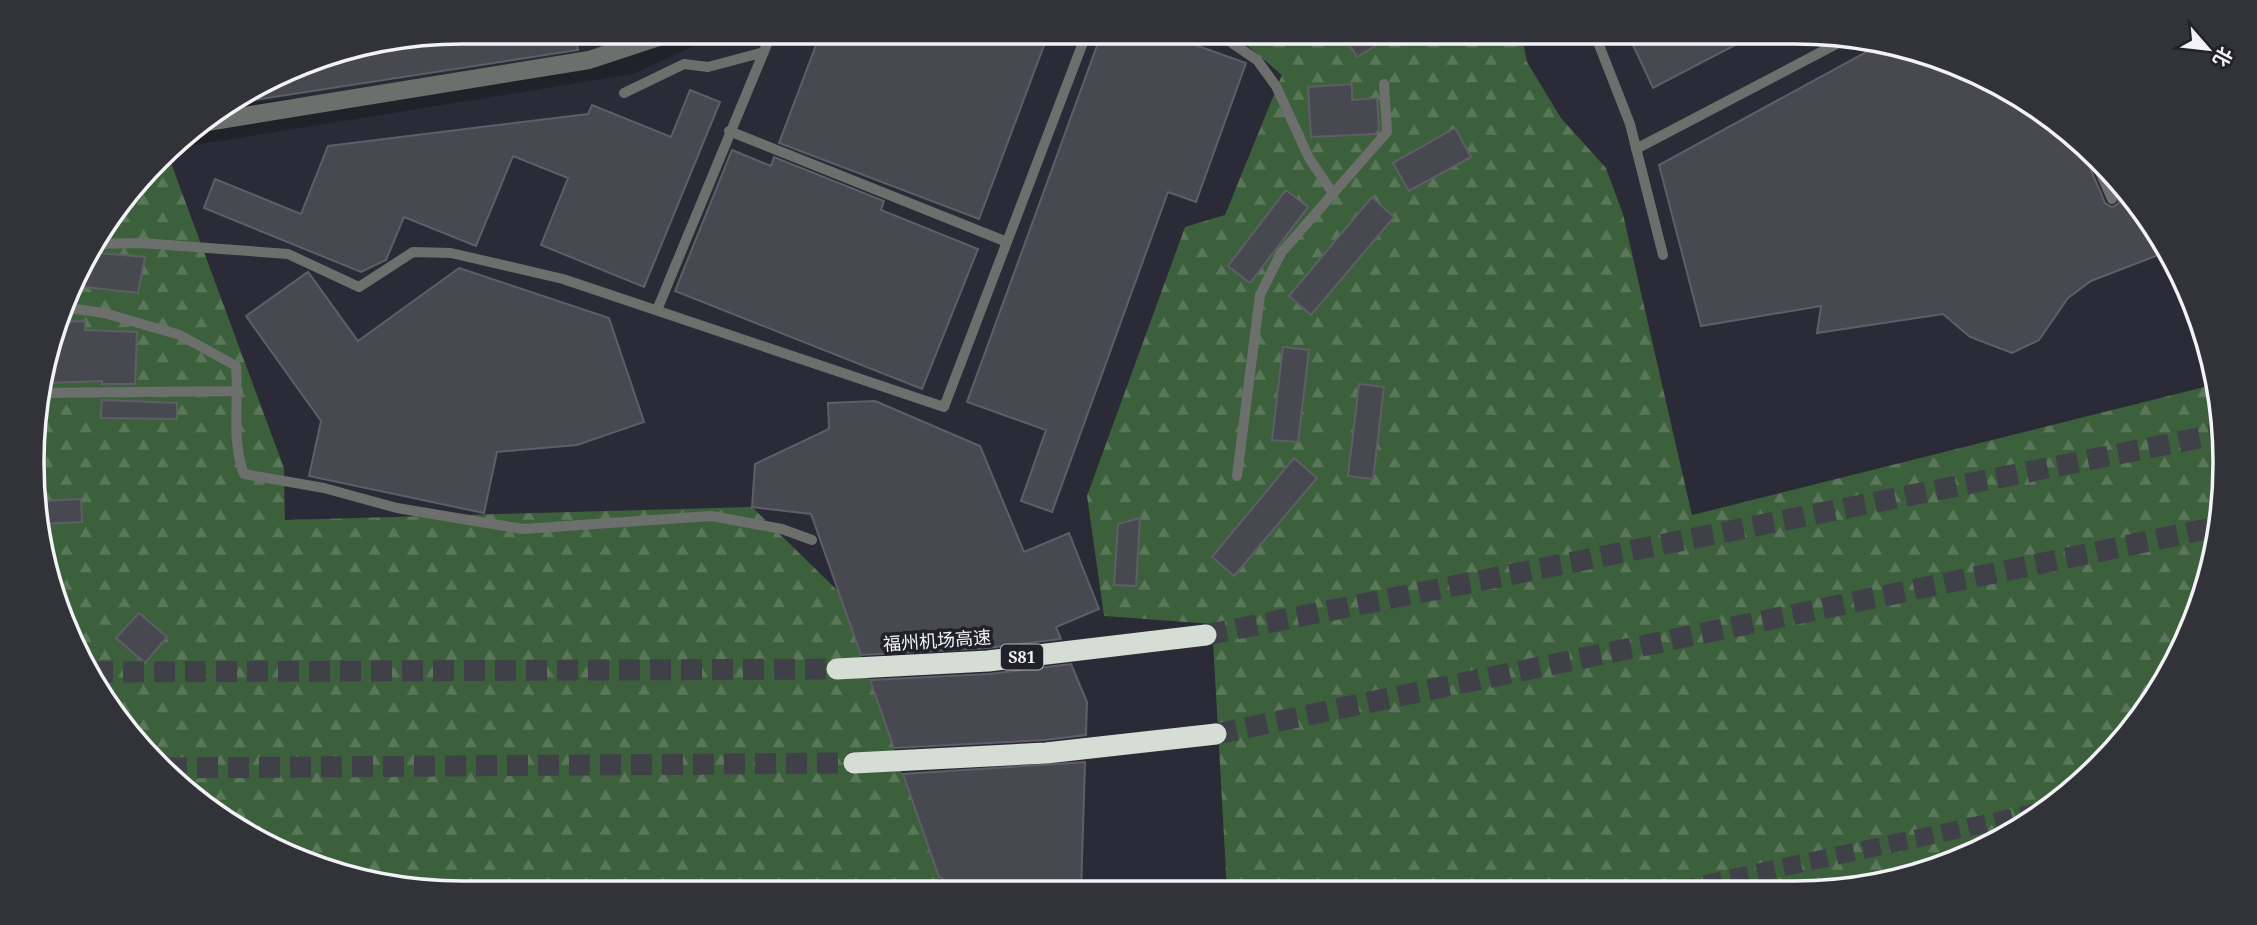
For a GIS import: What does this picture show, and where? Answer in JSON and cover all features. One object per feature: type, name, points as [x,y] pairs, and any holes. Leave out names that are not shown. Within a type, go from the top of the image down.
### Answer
[{"type":"highway","name":"福州机场高速","points":[[837,669],[988,661],[1206,635]]},
{"type":"highway","points":[[854,763],[1046,753],[1216,734]]},
{"type":"street","points":[[222,119],[589,60],[638,44]]},
{"type":"lane","points":[[657,310],[767,44]]},
{"type":"lane","points":[[106,244],[141,243],[288,254],[359,287],[412,252],[451,253],[564,279],[944,407],[1082,44]]},
{"type":"lane","points":[[1234,44],[1258,60],[1276,86],[1309,158],[1332,192]]},
{"type":"lane","points":[[1598,44],[1636,149],[1663,255]]},
{"type":"lane","points":[[1636,149],[1833,46]]},
{"type":"lane","points":[[624,93],[684,64],[708,67],[764,51]]},
{"type":"lane","points":[[1237,476],[1260,295],[1281,253],[1387,132],[1384,84]]},
{"type":"lane","points":[[729,131],[1007,242]]},
{"type":"lane","points":[[2104,180],[2112,199]]},
{"type":"lane","points":[[73,309],[104,313],[180,335],[236,366],[236,453],[244,474],[324,488],[397,508],[523,529],[711,516],[782,528],[811,540]]},
{"type":"lane","points":[[50,393],[238,391]]},
{"type":"shaded area","points":[[462,44],[632,44],[586,67],[248,103],[277,87],[328,66],[408,47]]},
{"type":"shaded area","points":[[698,44],[1245,44],[1282,75],[1225,216],[1087,496],[1104,616],[1212,624],[1226,881],[940,881],[838,591],[285,520],[284,468],[171,162],[188,146],[633,74]]},
{"type":"shaded area","points":[[1523,44],[1822,45],[1849,47],[1903,58],[1980,87],[2027,114],[2071,148],[2091,166],[2127,208],[2170,277],[2191,328],[2206,386],[1692,515],[1623,214],[1606,168],[1561,118],[1527,62]]},
{"type":"green space","points":[[1245,44],[1523,44],[1527,62],[1561,118],[1606,168],[1623,214],[1692,515],[2206,386],[2212,435],[2212,490],[2210,517],[2199,571],[2170,648],[2127,717],[2091,759],[2071,777],[2004,825],[1929,859],[1849,878],[1795,881],[1226,881],[1212,624],[1104,616],[1087,496],[1185,227],[1225,215],[1282,75]]},
{"type":"green space","points":[[171,162],[284,468],[285,520],[752,507],[838,591],[940,881],[462,881],[408,878],[328,859],[253,825],[186,777],[166,759],[130,717],[87,648],[58,571],[47,517],[45,490],[47,408],[66,328],[87,277],[114,230]]},
{"type":"building","points":[[577,44],[578,50],[253,100],[328,66],[408,47]]},
{"type":"building","points":[[816,44],[1045,44],[979,219],[779,143]]},
{"type":"building","points":[[1098,44],[1193,44],[1246,63],[1196,202],[1168,192],[1052,512],[1021,501],[1046,430],[967,402]]},
{"type":"building","points":[[1349,44],[1378,44],[1357,57]]},
{"type":"building","points":[[1633,44],[1737,44],[1653,88]]},
{"type":"building","points":[[1869,51],[1903,58],[1955,76],[2027,114],[2088,163],[2105,203],[2112,207],[2119,203],[2118,196],[2158,255],[2091,281],[2068,298],[2039,340],[2012,353],[1970,337],[1943,314],[1817,333],[1821,306],[1701,326],[1659,165]]},
{"type":"building","points":[[1352,84],[1352,100],[1377,98],[1379,129],[1375,134],[1311,137],[1308,87]]},
{"type":"building","points":[[690,90],[720,102],[644,287],[541,245],[568,178],[513,156],[476,246],[404,217],[386,260],[361,272],[204,208],[215,179],[301,214],[328,146],[588,114],[592,105],[671,137]]},
{"type":"building","points":[[1455,128],[1471,157],[1409,191],[1393,163]]},
{"type":"building","points":[[732,150],[771,166],[774,157],[884,201],[881,210],[978,249],[922,389],[675,291]]},
{"type":"building","points":[[1286,190],[1308,207],[1250,283],[1228,266]]},
{"type":"building","points":[[1372,197],[1394,217],[1311,315],[1289,296]]},
{"type":"building","points":[[100,253],[145,257],[138,293],[83,287]]},
{"type":"building","points":[[459,268],[609,318],[644,422],[577,445],[497,452],[484,513],[309,476],[321,421],[246,316],[308,272],[358,341]]},
{"type":"building","points":[[85,321],[85,330],[137,332],[135,384],[102,384],[102,381],[52,383],[68,322]]},
{"type":"building","points":[[1283,347],[1309,350],[1298,442],[1272,440]]},
{"type":"building","points":[[1359,384],[1384,387],[1373,479],[1348,476]]},
{"type":"building","points":[[102,400],[177,403],[177,419],[101,418]]},
{"type":"building","points":[[875,401],[980,446],[1024,552],[1069,533],[1099,609],[1056,627],[1061,639],[987,648],[861,655],[811,514],[752,507],[755,464],[829,429],[828,403]]},
{"type":"building","points":[[1294,458],[1317,478],[1234,576],[1212,557]]},
{"type":"building","points":[[81,499],[82,522],[48,524],[46,501]]},
{"type":"building","points":[[1140,518],[1136,586],[1114,585],[1118,524]]},
{"type":"building","points":[[139,613],[167,637],[145,663],[116,638]]},
{"type":"building","points":[[1071,664],[1087,702],[1086,735],[1045,740],[894,748],[870,680],[989,674]]},
{"type":"building","points":[[1085,762],[1081,881],[946,881],[939,877],[903,774]]},
{"type":"tunnel","points":[[1206,635],[2212,435]]},
{"type":"tunnel","points":[[1216,734],[2208,529]]},
{"type":"tunnel","points":[[100,672],[837,669]]},
{"type":"tunnel","points":[[176,768],[854,763]]},
{"type":"tunnel","points":[[1720,881],[2018,817]]}]
